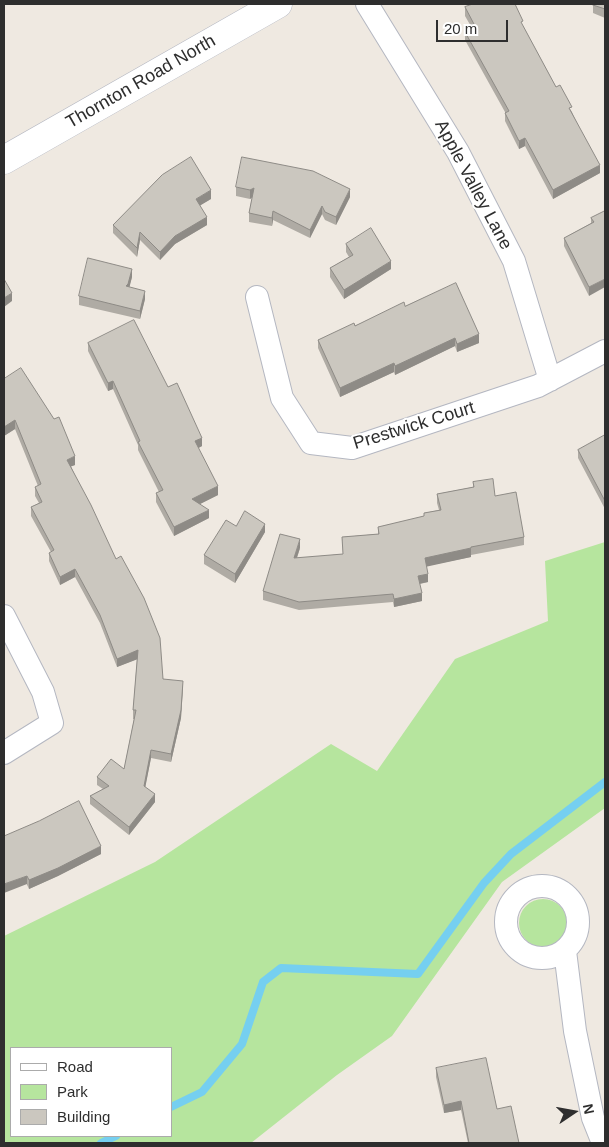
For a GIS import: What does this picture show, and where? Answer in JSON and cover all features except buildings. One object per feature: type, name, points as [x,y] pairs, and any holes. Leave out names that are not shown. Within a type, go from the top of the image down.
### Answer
[{"type":"main road","name":"Thornton Road North","points":[[4,160],[278,4]]},
{"type":"street","name":"Apple Valley Lane","points":[[367,4],[458,152],[514,261],[550,380]]},
{"type":"street","name":"Prestwick Court","points":[[257,297],[282,398],[310,443],[352,448],[538,386],[550,380]]},
{"type":"street","points":[[550,380],[605,350]]},
{"type":"street","points":[[4,616],[43,692],[52,723],[4,753]]},
{"type":"street","points":[[565,951],[575,1031],[599,1116],[603,1143]]},
{"type":"green space","points":[[605,542],[605,808],[502,882],[392,1036],[337,1075],[251,1143],[4,1143],[4,936],[155,862],[331,744],[377,771],[455,659],[548,621],[545,561]]},
{"type":"green space","points":[[538,899],[548,899],[560,906],[567,918],[567,928],[560,940],[548,947],[538,947],[530,943],[523,936],[519,928],[519,918],[523,910],[530,903]]},
{"type":"waterway","points":[[172,1107],[202,1092],[242,1044],[263,982],[281,968],[418,974],[484,883],[511,854],[605,782]]},
{"type":"waterway","points":[[101,1143],[114,1137]]}]
